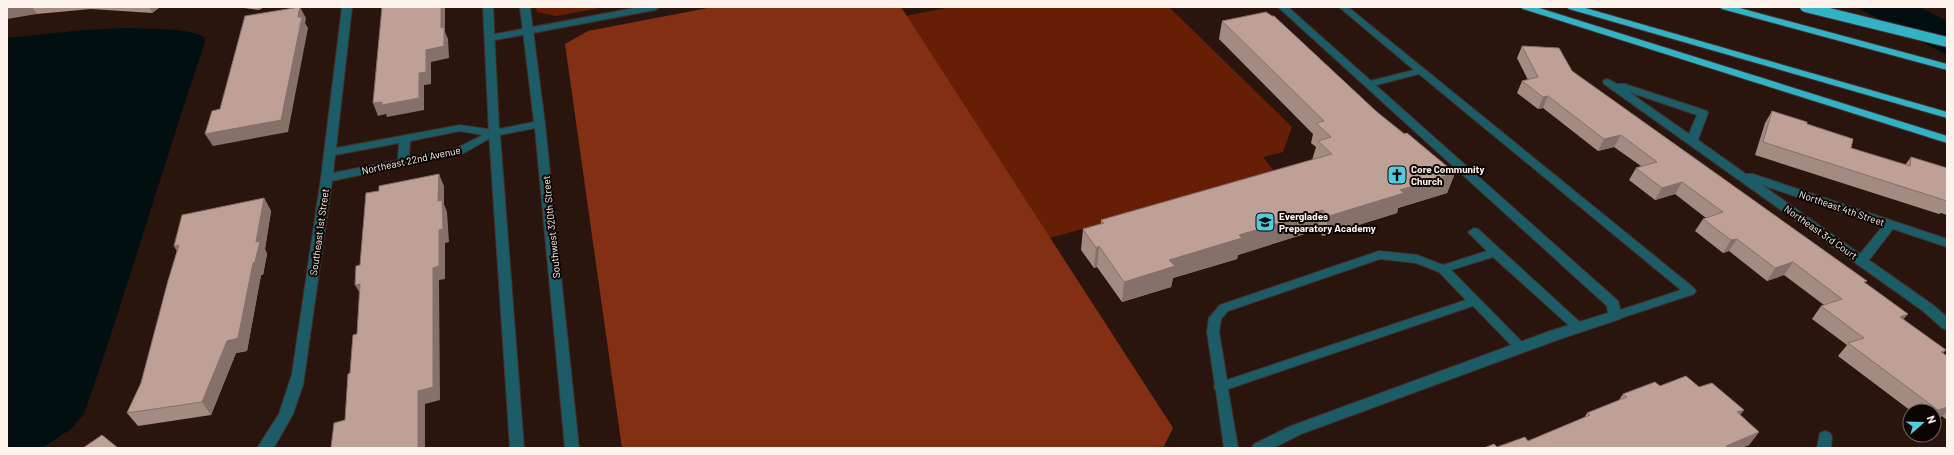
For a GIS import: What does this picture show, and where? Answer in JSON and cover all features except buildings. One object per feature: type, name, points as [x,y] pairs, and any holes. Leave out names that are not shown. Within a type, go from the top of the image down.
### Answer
[{"type":"highway","points":[[1526,7],[1947,140]]},
{"type":"highway","points":[[1572,7],[1947,115]]},
{"type":"highway","points":[[1725,7],[1947,67]]},
{"type":"highway","points":[[1805,7],[1947,42]]},
{"type":"street","name":"Southeast 1st Street","points":[[264,448],[283,423],[296,385],[327,178],[348,7]]},
{"type":"street","points":[[488,7],[494,133],[517,448]]},
{"type":"street","name":"Southwest 320th Street","points":[[525,7],[540,124],[572,448]]},
{"type":"street","points":[[490,38],[655,7]]},
{"type":"street","points":[[1259,448],[1296,430],[1578,327],[1615,316],[1613,304],[1283,7]]},
{"type":"street","name":"Northeast 3rd Court","points":[[1692,142],[1703,113],[1608,82],[1692,142],[1928,308],[1947,325]]},
{"type":"street","points":[[330,153],[460,128],[494,133],[540,124]]},
{"type":"street","name":"Northeast 22nd Avenue","points":[[327,178],[460,151],[494,133]]},
{"type":"street","points":[[403,163],[405,139]]},
{"type":"street","name":"Northeast 4th Street","points":[[1736,172],[1947,243]]},
{"type":"street","points":[[1861,261],[1891,224]]},
{"type":"lane","points":[[1343,7],[1690,291],[1615,316]]},
{"type":"lane","points":[[1369,84],[1420,71]]},
{"type":"lane","points":[[1474,232],[1578,327]]},
{"type":"lane","points":[[1444,269],[1495,252]]},
{"type":"lane","points":[[1231,448],[1220,387],[1213,332],[1216,318],[1224,308],[1379,256],[1417,260],[1444,269],[1521,348]]},
{"type":"lane","points":[[1220,387],[1475,301]]},
{"type":"shaded area","points":[[536,7],[606,7],[556,16],[537,12]]},
{"type":"shaded area","points":[[713,7],[901,7],[1173,428],[1163,448],[622,448],[565,44],[588,31]]},
{"type":"shaded area","points":[[952,7],[1169,7],[1292,127],[1283,152],[1263,157],[1278,176],[1049,238],[905,16]]},
{"type":"shaded area","points":[[1856,7],[1919,7],[1947,21],[1947,55]]},
{"type":"shaded area","points":[[124,28],[176,30],[204,37],[205,42],[84,414],[71,429],[42,448],[7,448],[7,38],[84,30]]},
{"type":"place","name":"Core Community Church","points":[[1397,175]]},
{"type":"place","name":"Everglades Preparatory Academy","points":[[1265,222]]}]
